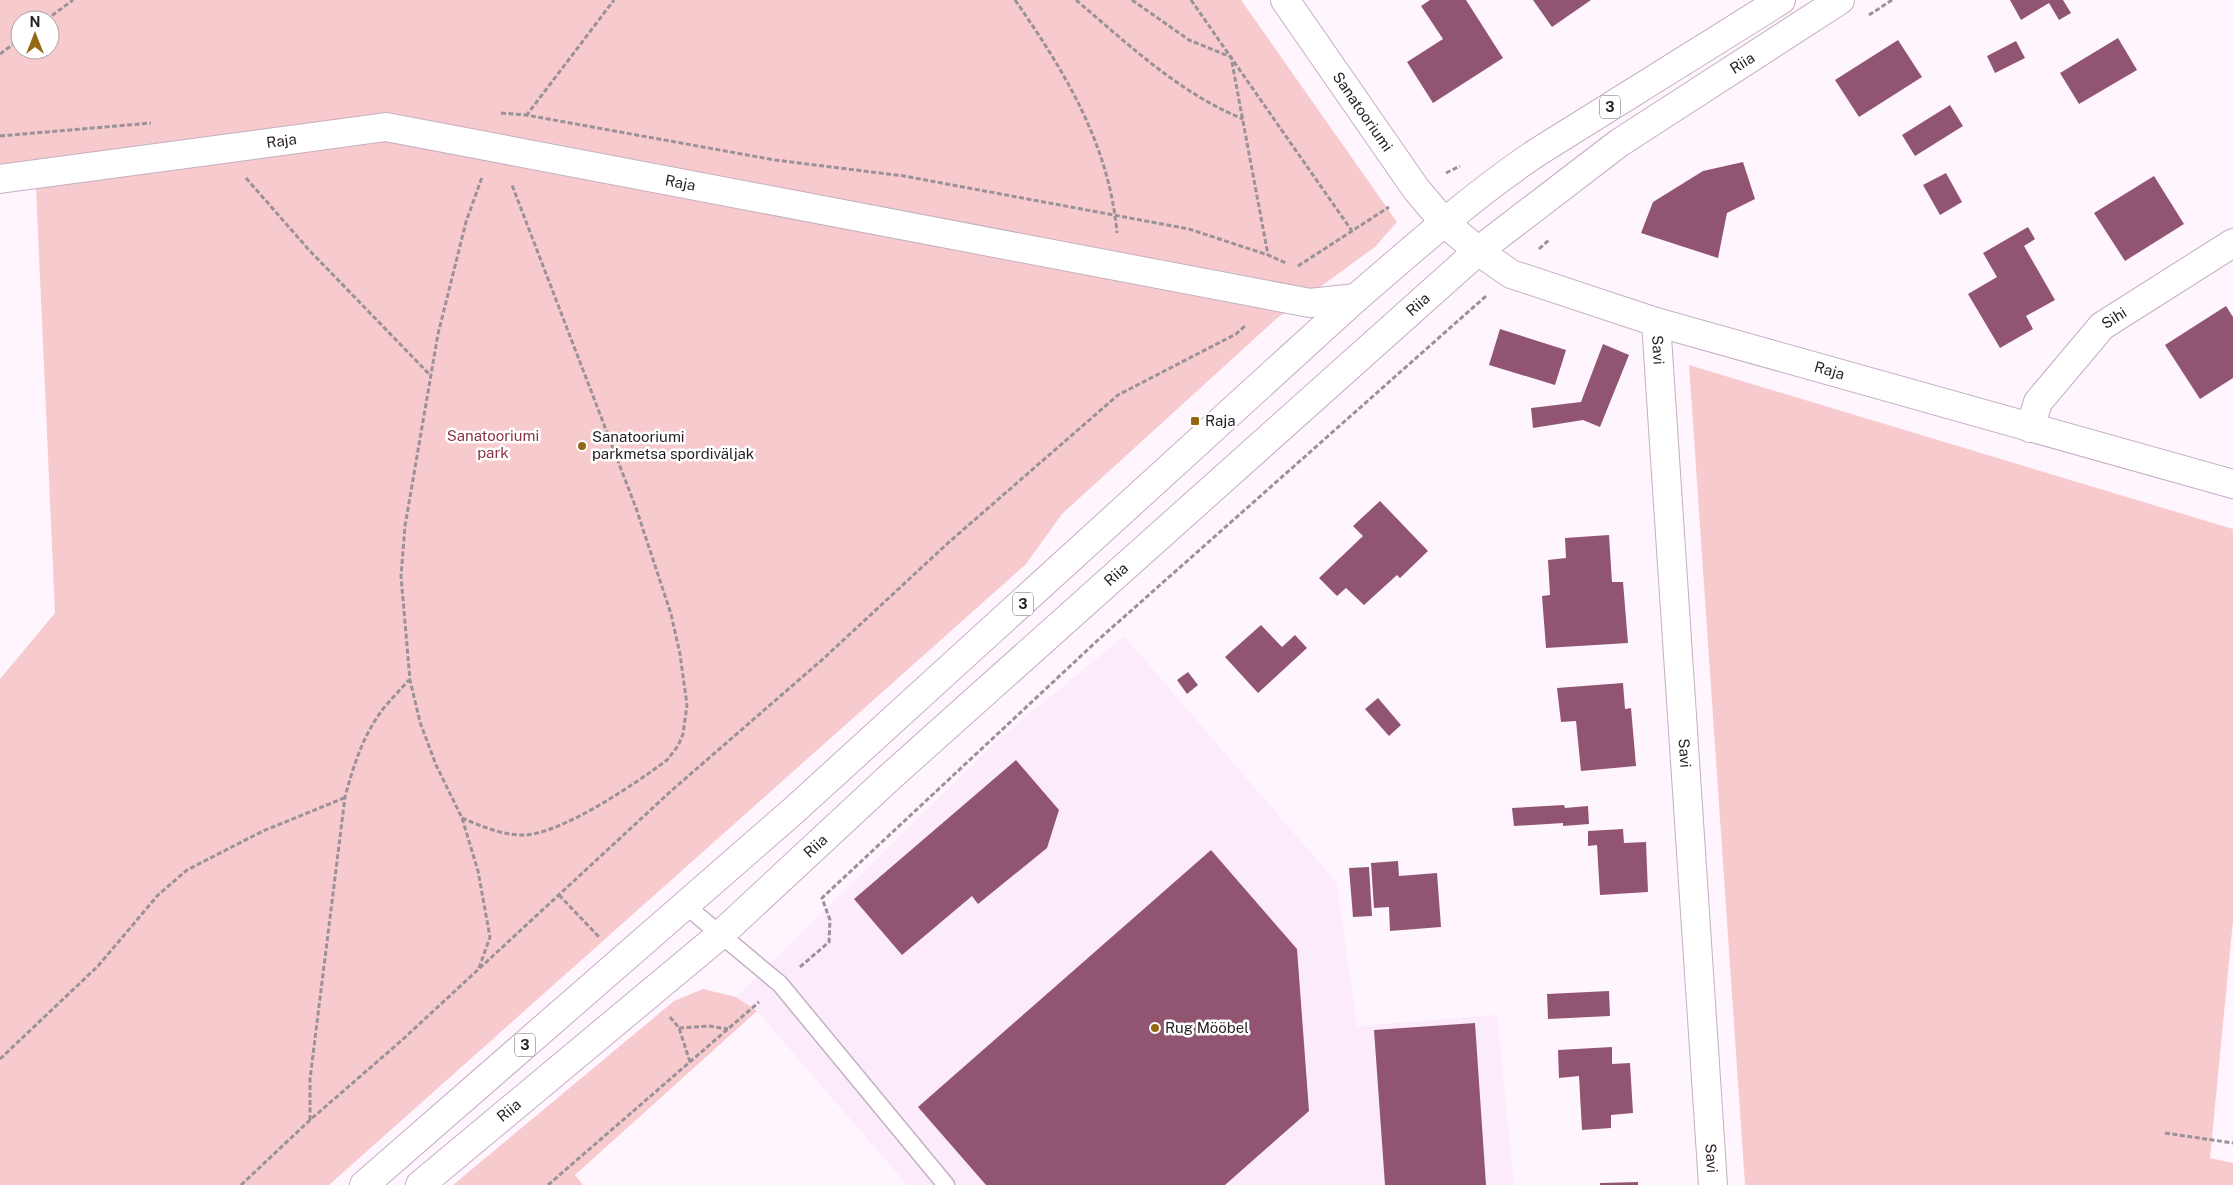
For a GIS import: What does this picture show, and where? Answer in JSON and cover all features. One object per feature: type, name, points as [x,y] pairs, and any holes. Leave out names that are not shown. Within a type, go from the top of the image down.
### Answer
[{"type":"main road","name":"Sanatooriumi","points":[[1285,0],[1403,172],[1444,222]]},
{"type":"main road","name":"3","points":[[364,1185],[792,812],[1037,591],[1356,298],[1444,222],[1506,173],[1536,153],[1781,0]]},
{"type":"main road","name":"Riia","points":[[420,1185],[720,935],[912,757],[1478,251],[1619,144],[1840,0]]},
{"type":"main road","name":"Raja","points":[[0,179],[386,127],[1274,297],[1310,303],[1356,298]]},
{"type":"main road","name":"Raja","points":[[1444,222],[1478,251],[1511,274],[1656,322],[2233,484]]},
{"type":"main road","name":"Sihi","points":[[2030,428],[2038,402],[2102,326],[2233,242]]},
{"type":"main road","name":"Savi","points":[[1656,322],[1712,1185]]},
{"type":"lane","points":[[685,905],[780,984],[946,1185]]},
{"type":"path","points":[[60,10],[73,0]]},
{"type":"path","points":[[478,968],[490,937],[478,871],[462,818],[436,765],[420,722],[410,680],[401,576],[406,526],[438,334],[466,222],[489,161],[500,149],[503,140],[526,116],[614,0]]},
{"type":"path","points":[[1015,0],[1048,48],[1096,140],[1110,179],[1120,266]]},
{"type":"path","points":[[1076,0],[1152,64],[1187,90],[1219,110],[1243,119]]},
{"type":"path","points":[[1132,0],[1189,40],[1231,57]]},
{"type":"path","points":[[1191,0],[1352,230]]},
{"type":"path","points":[[1867,17],[1892,0]]},
{"type":"path","points":[[1231,57],[1268,255]]},
{"type":"path","points":[[221,149],[309,250],[430,376]]},
{"type":"path","points":[[462,818],[491,828],[523,835],[556,828],[667,760],[678,746],[686,719],[680,654],[659,574],[500,149]]},
{"type":"path","points":[[548,1185],[829,942],[830,920],[822,898],[1098,640],[1548,241],[1552,234]]},
{"type":"path","points":[[241,1185],[310,1120],[401,1041],[671,791],[823,659],[948,543],[1118,395],[1236,334],[1274,297]]},
{"type":"path","points":[[310,1120],[310,1079],[345,798],[354,764],[367,737],[382,710],[410,680]]},
{"type":"path","points":[[0,1060],[98,966],[158,895],[187,870],[263,832],[345,798]]},
{"type":"path","points":[[559,895],[602,940]]},
{"type":"path","points":[[666,1011],[679,1028],[690,1062]]},
{"type":"path","points":[[679,1028],[709,1026],[728,1029]]},
{"type":"path","points":[[2165,1132],[2233,1143]]},
{"type":"shaded area","points":[[1124,636],[1337,883],[1357,1026],[1497,1015],[1514,1185],[907,1185],[757,1011],[736,997],[1000,738]]},
{"type":"green space","name":"Sanatooriumi park","points":[[0,0],[1241,0],[1397,222],[1375,247],[1276,319],[1062,514],[1026,564],[329,1185],[0,1185],[0,679],[55,613],[35,165],[0,168]]},
{"type":"green space","points":[[1689,365],[2233,529],[2233,921],[2210,1158],[2233,1163],[2233,1185],[1745,1185]]},
{"type":"green space","points":[[703,989],[736,997],[757,1011],[575,1175],[583,1185],[453,1185],[674,1001]]},
{"type":"building","points":[[1430,0],[1466,0],[1503,58],[1433,103],[1407,62],[1443,39],[1421,6]]},
{"type":"building","points":[[1533,0],[1591,0],[1552,27]]},
{"type":"building","points":[[2010,0],[2063,0],[2071,13],[2059,20],[2049,3],[2021,20]]},
{"type":"building","points":[[2118,38],[2137,70],[2079,104],[2060,73]]},
{"type":"building","points":[[1898,40],[1922,77],[1859,117],[1835,80]]},
{"type":"building","points":[[2016,41],[2025,58],[1995,73],[1987,56]]},
{"type":"building","points":[[1950,105],[1963,126],[1915,156],[1902,135]]},
{"type":"building","points":[[1743,162],[1755,199],[1727,213],[1718,258],[1641,233],[1653,202],[1703,171]]},
{"type":"building","points":[[1946,173],[1962,202],[1940,215],[1923,185]]},
{"type":"building","points":[[2154,176],[2184,224],[2125,261],[2094,213]]},
{"type":"building","points":[[2028,227],[2035,239],[2024,246],[2055,300],[2026,316],[2033,329],[2000,348],[1968,294],[1997,277],[1983,253]]},
{"type":"building","points":[[2226,306],[2233,317],[2233,378],[2200,399],[2165,345]]},
{"type":"building","points":[[1500,329],[1566,350],[1555,385],[1489,365]]},
{"type":"building","points":[[1603,344],[1629,355],[1600,427],[1583,420],[1533,428],[1531,408],[1581,402]]},
{"type":"building","points":[[1380,501],[1428,551],[1400,578],[1397,575],[1364,605],[1346,588],[1337,596],[1319,578],[1363,536],[1353,526]]},
{"type":"building","points":[[1609,535],[1612,582],[1623,582],[1628,643],[1546,648],[1542,596],[1550,595],[1548,560],[1566,558],[1565,538]]},
{"type":"building","points":[[1261,625],[1282,647],[1295,635],[1307,648],[1258,693],[1225,657]]},
{"type":"building","points":[[1188,672],[1198,685],[1187,694],[1177,680]]},
{"type":"building","points":[[1623,683],[1625,709],[1631,708],[1636,766],[1581,771],[1576,721],[1561,722],[1557,688]]},
{"type":"building","points":[[1378,698],[1401,725],[1389,736],[1365,709]]},
{"type":"building","points":[[1016,760],[1059,810],[1047,848],[978,904],[972,896],[902,955],[854,899]]},
{"type":"building","points":[[1564,805],[1565,808],[1588,806],[1589,824],[1563,826],[1563,823],[1514,826],[1512,808]]},
{"type":"building","points":[[1623,829],[1624,843],[1646,842],[1648,892],[1600,895],[1597,845],[1588,846],[1588,831]]},
{"type":"building","name":"Rug Mööbel","points":[[1211,850],[1297,949],[1309,1111],[1225,1185],[986,1185],[918,1107]]},
{"type":"building","points":[[1398,861],[1399,876],[1437,873],[1441,927],[1390,931],[1389,907],[1374,908],[1371,863]]},
{"type":"building","points":[[1369,867],[1372,916],[1353,917],[1349,868]]},
{"type":"building","points":[[1609,991],[1610,1016],[1548,1019],[1547,994]]},
{"type":"building","points":[[1475,1023],[1486,1185],[1385,1185],[1374,1030]]},
{"type":"building","points":[[1612,1047],[1612,1064],[1630,1063],[1633,1113],[1611,1115],[1611,1128],[1582,1130],[1579,1076],[1559,1078],[1558,1050]]},
{"type":"building","points":[[1638,1182],[1638,1185],[1600,1185],[1600,1183]]},
{"type":"place","name":"Raja","points":[[1195,421]]},
{"type":"place","name":"Sanatooriumi parkmetsa spordiväljak","points":[[582,446]]},
{"type":"place","name":"Rug Mööbel","points":[[1155,1028]]}]
